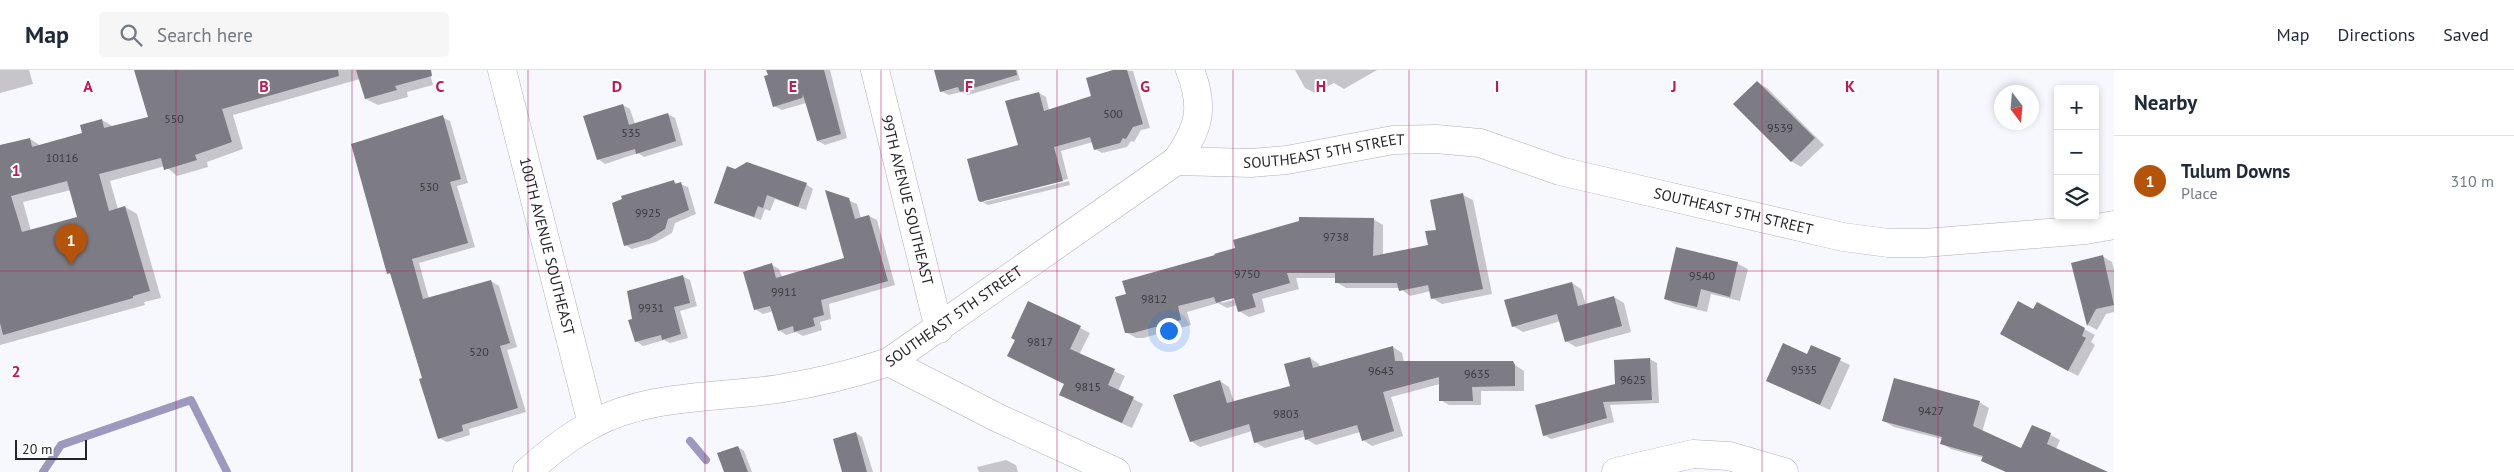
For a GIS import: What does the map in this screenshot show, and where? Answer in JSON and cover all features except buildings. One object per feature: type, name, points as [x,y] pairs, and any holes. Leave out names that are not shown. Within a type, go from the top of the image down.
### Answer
[{"type":"street","name":"100TH AVENUE SOUTHEAST","points":[[502,70],[592,424]]},
{"type":"street","name":"99TH AVENUE SOUTHEAST","points":[[875,70],[939,329]]},
{"type":"street","points":[[1176,161],[1191,141],[1198,118],[1196,90],[1190,70]]},
{"type":"street","name":"SOUTHEAST 5TH STREET","points":[[527,472],[544,457],[592,424],[630,410],[672,400],[778,389],[848,376],[889,362],[939,329],[1176,161],[1251,163],[1287,160],[1393,140],[1436,139],[1480,144],[1560,171],[1843,237],[1879,242],[1924,243],[2086,230],[2114,225]]},
{"type":"street","points":[[889,362],[998,418],[1116,472]]},
{"type":"street","points":[[1616,472],[1694,454],[1729,456],[1784,472]]},
{"type":"waterway","points":[[43,472],[61,445],[191,400],[227,472]]},
{"type":"waterway","points":[[690,441],[706,460]]},
{"type":"place","name":"Tulum Downs","points":[[71,265]]}]
